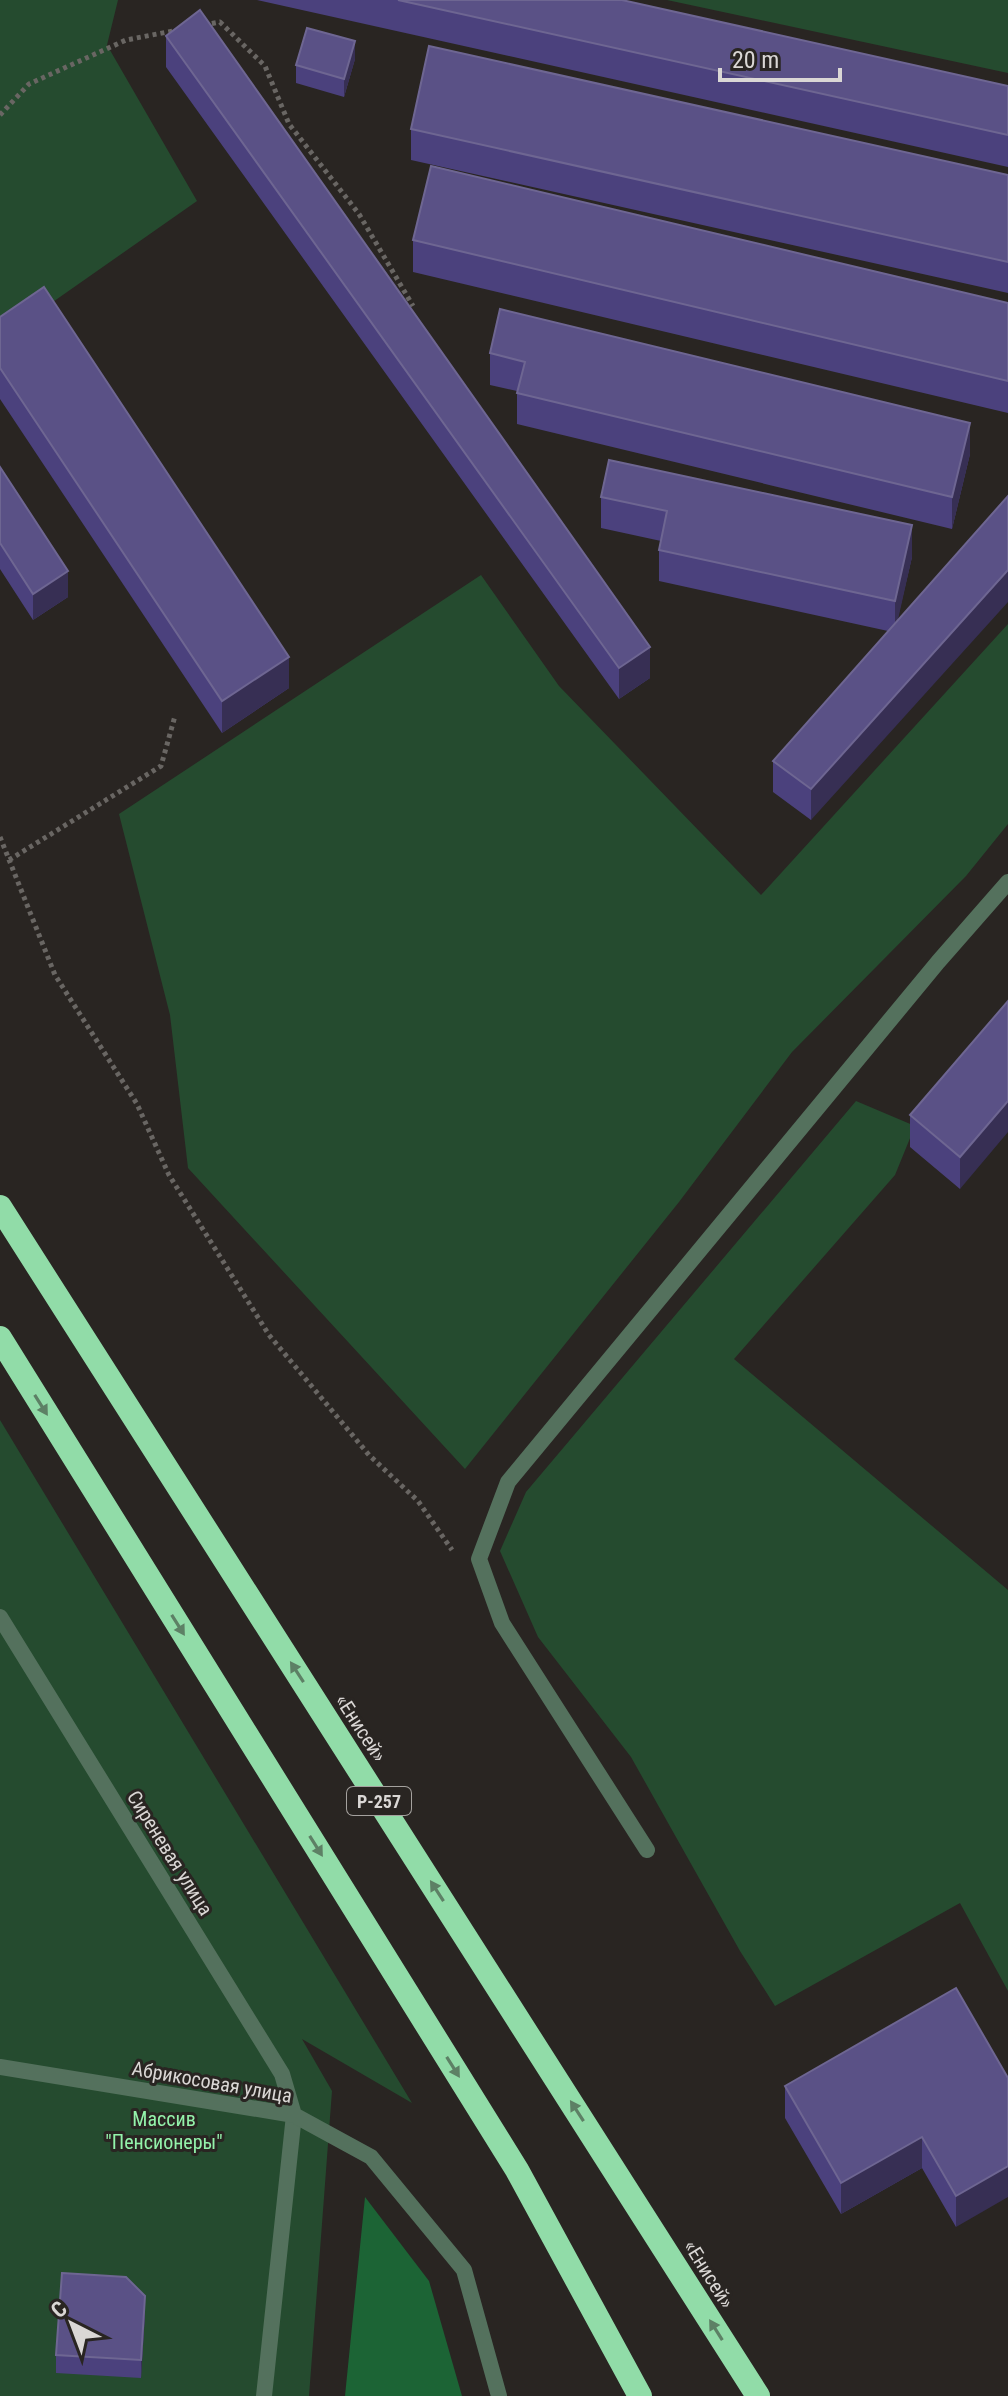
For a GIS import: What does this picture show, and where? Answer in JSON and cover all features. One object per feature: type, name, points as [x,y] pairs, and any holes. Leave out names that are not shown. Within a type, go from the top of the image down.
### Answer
[{"type":"highway","name":"«Енисей»","points":[[0,1207],[758,2396]]},
{"type":"highway","points":[[0,1338],[517,2170],[640,2396]]},
{"type":"highway","points":[[568,2264],[626,2396]]},
{"type":"street","points":[[647,1850],[502,1623],[479,1559],[508,1482],[938,962],[1008,882]]},
{"type":"street","name":"Сиреневая улица","points":[[0,1617],[282,2074],[294,2115]]},
{"type":"street","name":"Абрикосовая улица","points":[[0,2067],[294,2115],[371,2157],[464,2270],[499,2396]]},
{"type":"street","points":[[264,2396],[294,2115]]},
{"type":"path","points":[[0,115],[29,84],[126,40],[220,22],[265,66],[289,124],[359,214],[413,306]]},
{"type":"path","points":[[9,860],[161,766],[175,716]]},
{"type":"path","points":[[0,837],[55,975],[137,1104],[169,1175],[269,1335],[369,1455],[418,1501],[460,1562]]},
{"type":"green space","points":[[0,0],[118,0],[107,45],[197,201],[0,339]]},
{"type":"green space","points":[[667,0],[1008,0],[1008,73]]},
{"type":"green space","points":[[481,575],[559,686],[761,895],[1008,624],[1008,824],[966,876],[792,1052],[679,1202],[465,1469],[188,1168],[170,1015],[119,814]]},
{"type":"green space","points":[[856,1101],[915,1126],[895,1175],[734,1359],[1008,1590],[1008,1991],[960,1903],[775,2006],[740,1951],[631,1757],[538,1637],[500,1551],[526,1492]]},
{"type":"green space","name":"Массив \"Пенсионеры\"","points":[[0,1420],[412,2103],[302,2039],[332,2091],[309,2396],[0,2396]]},
{"type":"green space","points":[[365,2197],[429,2281],[462,2396],[345,2396]]},
{"type":"building","points":[[398,0],[622,0],[1008,86],[1008,135]]},
{"type":"building","points":[[200,10],[650,647],[619,668],[166,36]]},
{"type":"building","points":[[307,28],[355,41],[344,79],[296,65]]},
{"type":"building","points":[[429,46],[1008,175],[1008,262],[411,129]]},
{"type":"building","points":[[431,166],[1008,303],[1008,381],[413,240]]},
{"type":"building","points":[[44,287],[289,657],[222,701],[0,368],[0,317]]},
{"type":"building","points":[[500,309],[970,423],[952,497],[517,393],[525,362],[490,353]]},
{"type":"building","points":[[609,460],[912,525],[895,601],[659,550],[667,511],[601,497]]},
{"type":"building","points":[[0,467],[68,571],[33,594],[0,543]]},
{"type":"building","points":[[1008,496],[1008,570],[811,789],[773,761]]},
{"type":"building","points":[[1008,1001],[1008,1101],[960,1157],[910,1115]]},
{"type":"building","points":[[956,1988],[1008,2078],[1008,2166],[956,2196],[922,2137],[841,2183],[785,2086]]},
{"type":"building","points":[[62,2273],[126,2277],[145,2296],[141,2360],[56,2355]]}]
